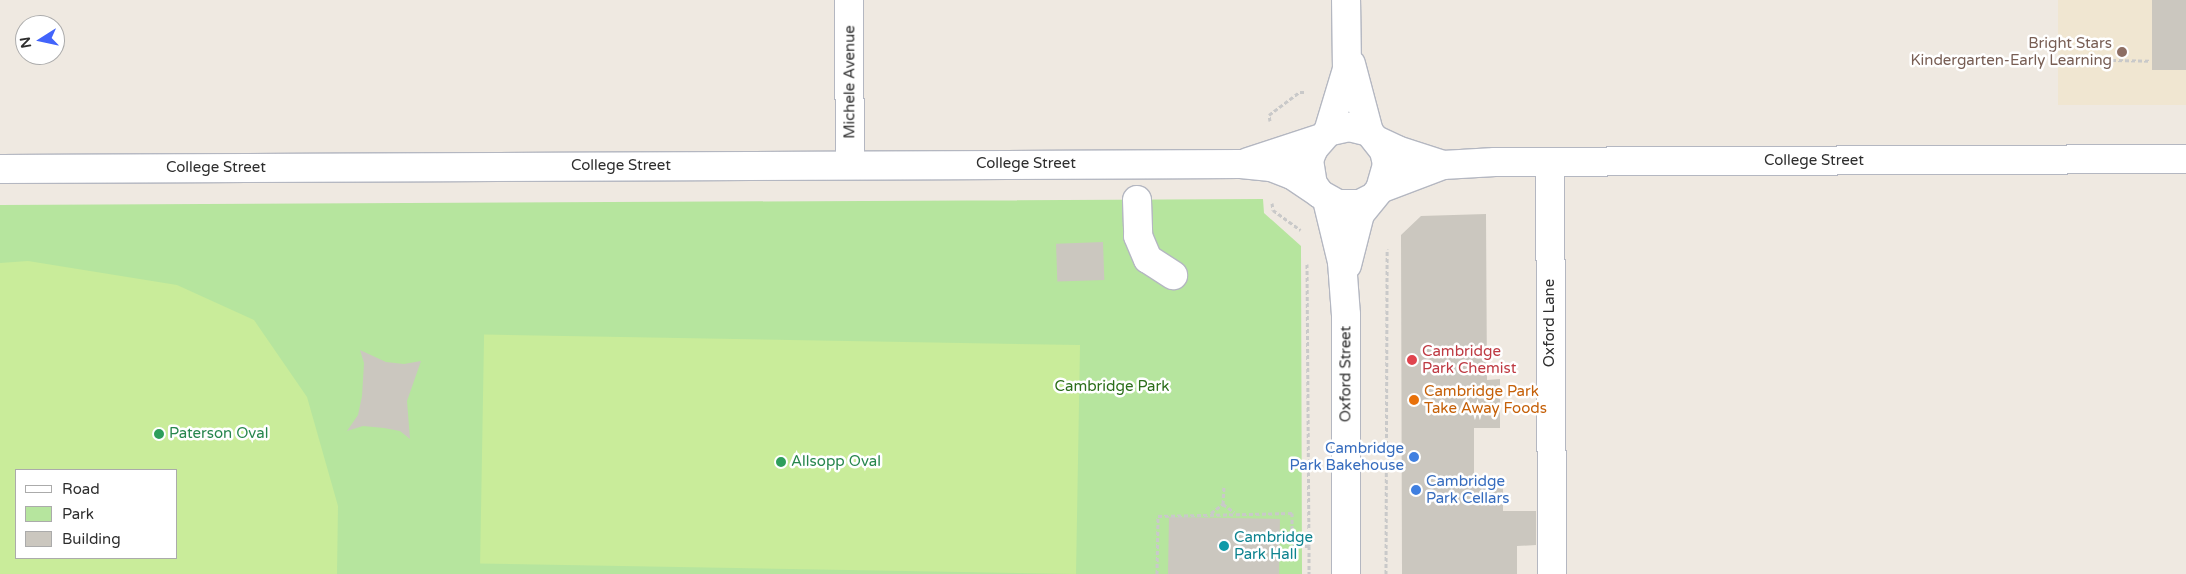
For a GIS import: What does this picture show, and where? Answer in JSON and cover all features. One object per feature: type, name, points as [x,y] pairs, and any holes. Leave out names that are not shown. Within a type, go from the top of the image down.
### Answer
[{"type":"street","name":"Michele Avenue","points":[[849,0],[850,165]]},
{"type":"street","points":[[1346,0],[1347,69],[1325,135],[1310,160],[1313,184],[1324,197],[1349,206],[1375,194],[1387,164],[1372,136],[1348,45]]},
{"type":"street","points":[[1325,135],[1349,127],[1372,136]]},
{"type":"street","name":"College Street","points":[[1242,164],[1325,135]]},
{"type":"street","name":"College Street","points":[[1372,136],[1404,153],[1443,165],[1550,162],[2186,159]]},
{"type":"street","name":"Oxford Lane","points":[[1550,162],[1552,574]]},
{"type":"street","name":"College Street","points":[[0,169],[1242,164],[1271,167],[1292,175],[1324,197]]},
{"type":"street","name":"College Street","points":[[1375,194],[1443,165]]},
{"type":"street","name":"Oxford Street","points":[[1344,294],[1354,233],[1360,214],[1375,194]]},
{"type":"street","name":"Oxford Street","points":[[1324,197],[1342,262],[1344,294],[1346,574]]},
{"type":"street","points":[[1137,200],[1138,236],[1148,259],[1173,275]]},
{"type":"path","points":[[2112,60],[2151,61]]},
{"type":"path","points":[[1270,128],[1270,115],[1300,92],[1308,92]]},
{"type":"path","points":[[1272,196],[1273,210],[1307,234]]},
{"type":"path","points":[[1386,574],[1387,243]]},
{"type":"path","points":[[1307,253],[1309,574]]},
{"type":"path","points":[[1223,504],[1224,487]]},
{"type":"path","points":[[1223,504],[1237,513]]},
{"type":"path","points":[[1208,514],[1223,504]]},
{"type":"path","points":[[1157,574],[1158,516],[1292,513],[1292,554]]},
{"type":"path","points":[[1292,546],[1309,546]]},
{"type":"shaded area","name":"Bright Stars Kindergarten-Early Learning","points":[[2058,0],[2186,0],[2186,105],[2058,105]]},
{"type":"green space","name":"Cambridge Park","points":[[1263,199],[1264,213],[1301,246],[1302,574],[0,574],[0,205]]},
{"type":"green space","name":"Paterson Oval","points":[[28,261],[177,285],[254,320],[307,397],[338,506],[337,574],[0,574],[0,263]]},
{"type":"green space","name":"Allsopp Oval","points":[[484,335],[1080,345],[1076,574],[480,564]]},
{"type":"building","points":[[2152,0],[2186,0],[2186,70],[2152,70]]},
{"type":"building","points":[[1486,214],[1487,380],[1500,379],[1500,428],[1474,428],[1474,476],[1503,476],[1503,511],[1536,511],[1536,545],[1517,546],[1517,574],[1402,574],[1401,235],[1421,216]]},
{"type":"building","points":[[1103,242],[1104,280],[1057,282],[1056,244]]},
{"type":"building","points":[[360,350],[386,362],[404,364],[421,361],[407,401],[410,439],[400,431],[384,428],[363,426],[347,431],[358,415],[362,396],[364,363]]},
{"type":"building","name":"Cambridge Park Hall","points":[[1169,517],[1280,519],[1279,574],[1168,574]]},
{"type":"place","name":"Bright Stars Kindergarten-Early Learning","points":[[2122,52]]},
{"type":"place","name":"Cambridge Park Chemist","points":[[1412,360]]},
{"type":"place","name":"Cambridge Park Take Away Foods","points":[[1414,400]]},
{"type":"place","name":"Paterson Oval","points":[[159,434]]},
{"type":"place","name":"Cambridge Park Bakehouse","points":[[1414,457]]},
{"type":"place","name":"Allsopp Oval","points":[[781,462]]},
{"type":"place","name":"Cambridge Park Cellars","points":[[1416,490]]},
{"type":"place","name":"Cambridge Park Hall","points":[[1224,546]]}]
